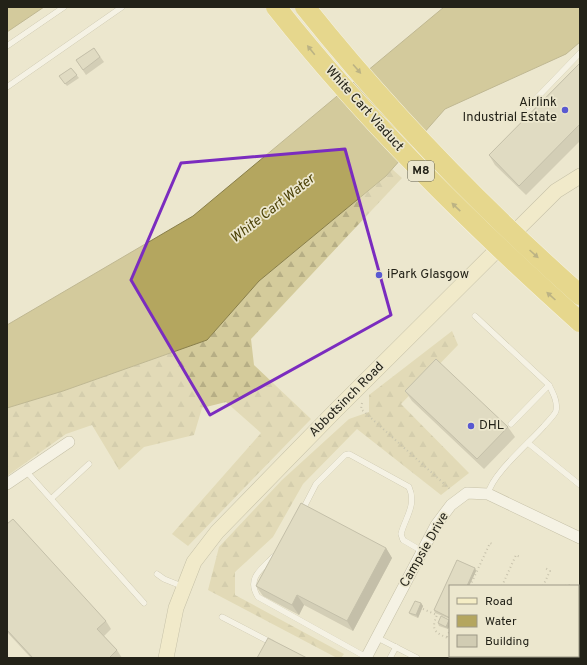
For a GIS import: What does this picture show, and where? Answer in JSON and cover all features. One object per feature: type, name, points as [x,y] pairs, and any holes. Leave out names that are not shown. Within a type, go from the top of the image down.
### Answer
[{"type":"highway","name":"White Cart Viaduct","points":[[276,7],[323,65],[370,118],[446,198],[580,322]]},
{"type":"highway","name":"White Cart Viaduct","points":[[305,7],[354,67],[411,129],[499,220],[580,295]]},
{"type":"street","name":"Abbotsinch Road","points":[[166,658],[176,608],[194,562],[217,532],[364,382],[556,191],[580,176]]},
{"type":"street","points":[[7,484],[69,442]]},
{"type":"street","name":"Campsie Drive","points":[[366,658],[436,525],[452,505],[467,493],[477,492],[488,494],[580,538]]},
{"type":"lane","points":[[7,46],[64,7]]},
{"type":"lane","points":[[7,87],[122,7]]},
{"type":"lane","points":[[528,107],[580,53]]},
{"type":"lane","points":[[475,316],[549,385],[556,400],[556,412],[498,475],[489,489],[488,494]]},
{"type":"lane","points":[[511,424],[549,385]]},
{"type":"lane","points":[[528,444],[580,485]]},
{"type":"lane","points":[[299,516],[316,484],[345,455],[349,454],[409,487],[413,495],[410,510],[401,534],[403,540],[422,551]]},
{"type":"lane","points":[[51,499],[89,464]]},
{"type":"lane","points":[[26,471],[144,603]]},
{"type":"lane","points":[[277,553],[260,569],[255,578],[255,588],[258,597],[366,658]]},
{"type":"lane","points":[[157,574],[164,579],[184,587]]},
{"type":"lane","points":[[222,618],[279,647]]},
{"type":"lane","points":[[376,637],[417,658]]},
{"type":"lane","points":[[390,658],[396,647]]},
{"type":"path","points":[[364,382],[361,409],[460,498]]},
{"type":"path","points":[[470,585],[490,543],[494,545]]},
{"type":"path","points":[[502,585],[516,555],[520,557]]},
{"type":"path","points":[[543,585],[550,571],[545,568]]},
{"type":"path","points":[[423,609],[438,615],[434,624],[434,629],[437,633],[447,638],[449,633]]},
{"type":"highlighted area","points":[[345,149],[391,315],[210,415],[131,280],[181,163]]},
{"type":"green space","points":[[392,169],[402,178],[251,339],[254,365],[311,419],[188,546],[172,534],[261,433],[226,402],[202,408],[194,435],[144,447],[119,470],[92,425],[66,434],[7,476],[7,408],[63,391],[207,340],[259,281],[386,176]]},
{"type":"green space","points":[[452,331],[458,345],[401,404],[469,473],[441,495],[357,429],[303,484],[273,537],[235,572],[235,595],[344,654],[341,658],[337,658],[208,590],[219,547],[282,480],[349,419],[369,412],[369,395]]},
{"type":"water","points":[[7,7],[44,7],[7,32]]},
{"type":"water","name":"White Cart Water","points":[[444,7],[580,7],[580,42],[566,54],[445,109],[386,176],[259,281],[207,340],[63,391],[7,408],[7,325],[193,216]]},
{"type":"building","points":[[94,48],[100,57],[83,70],[76,60]]},
{"type":"building","name":"Airlink Industrial Estate","points":[[580,63],[580,124],[519,186],[489,155]]},
{"type":"building","points":[[71,68],[77,75],[65,84],[59,76]]},
{"type":"building","name":"DHL","points":[[436,359],[508,427],[477,459],[405,391]]},
{"type":"building","points":[[301,503],[386,548],[347,621],[297,595],[292,605],[256,586]]},
{"type":"building","points":[[13,519],[106,621],[97,629],[117,650],[109,658],[33,658],[7,630],[7,524]]},
{"type":"building","points":[[457,560],[475,568],[467,585],[449,585],[449,618],[434,610]]},
{"type":"building","points":[[415,601],[421,603],[416,615],[409,613]]},
{"type":"building","points":[[441,616],[449,620],[446,627],[438,623]]},
{"type":"building","points":[[268,638],[307,658],[257,658]]},
{"type":"place","name":"Airlink Industrial Estate","points":[[565,110]]},
{"type":"place","name":"iPark Glasgow","points":[[379,275]]},
{"type":"place","name":"DHL","points":[[471,426]]}]
